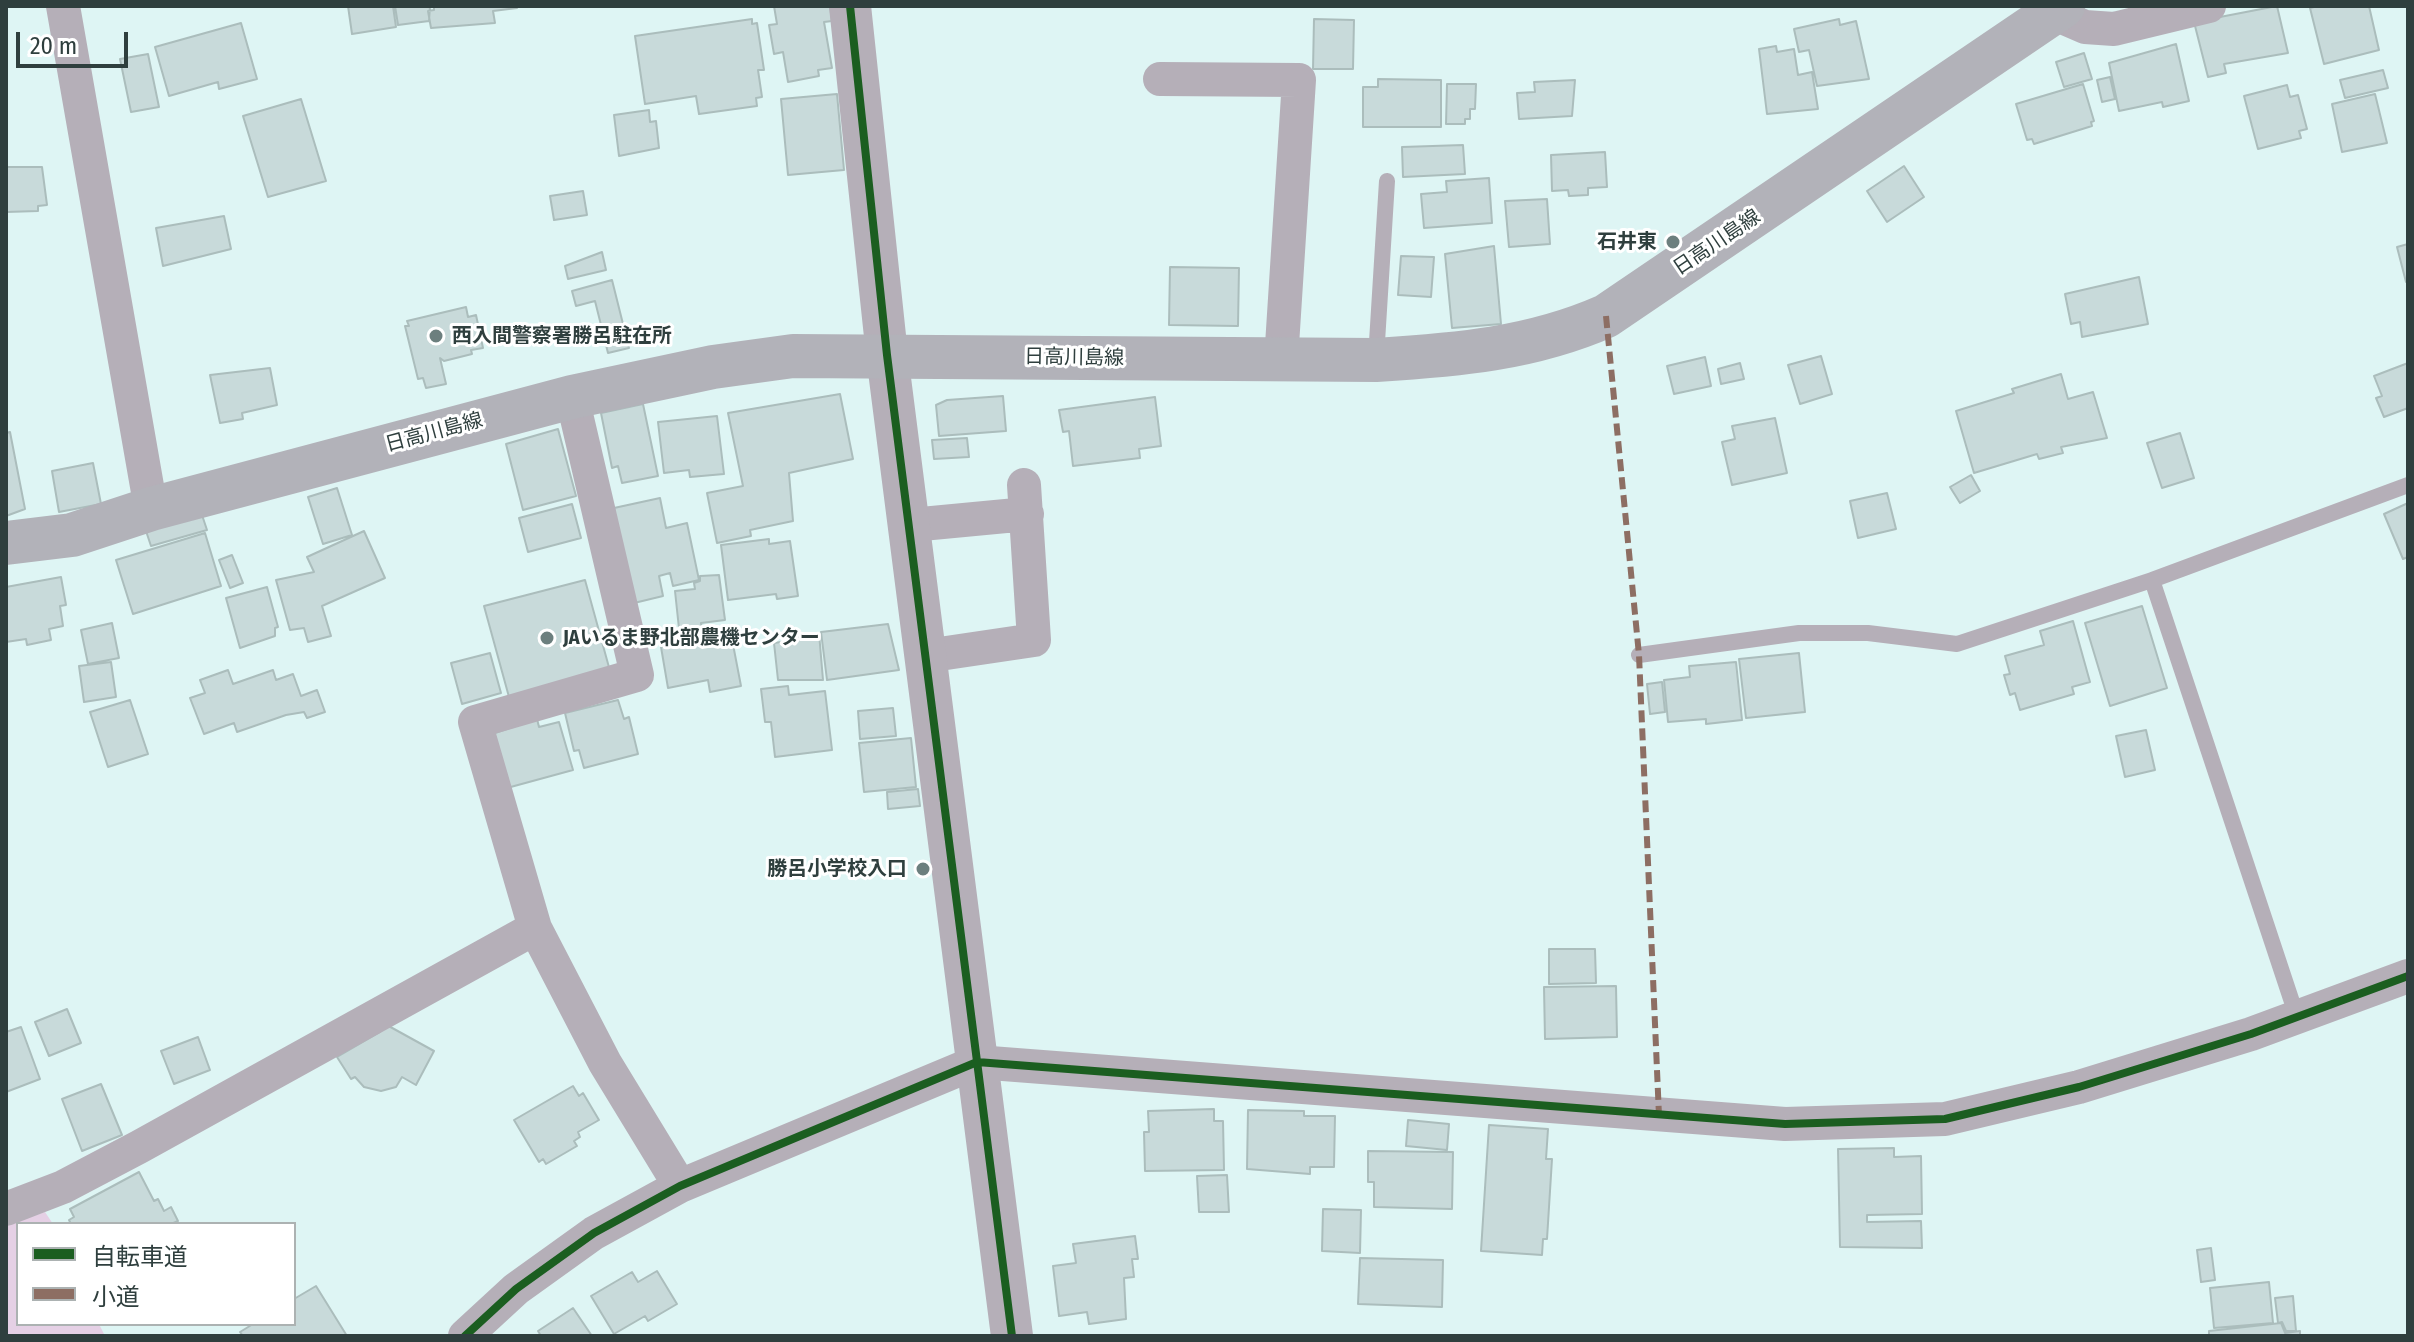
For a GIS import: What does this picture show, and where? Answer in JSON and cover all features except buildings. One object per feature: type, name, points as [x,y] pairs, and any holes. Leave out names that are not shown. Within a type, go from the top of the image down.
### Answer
[{"type":"main road","name":"日高川島線","points":[[6,543],[72,535],[151,509],[572,397],[713,367],[793,356],[1376,360],[1468,354],[1525,345],[1572,331],[1606,316],[2059,10]]},
{"type":"street","points":[[63,6],[151,509]]},
{"type":"street","points":[[850,6],[887,355],[1012,1336]]},
{"type":"street","points":[[2059,10],[2085,27],[2114,29],[2209,6]]},
{"type":"street","points":[[1160,79],[1299,80],[1281,361]]},
{"type":"street","points":[[572,397],[637,675],[475,722],[535,928],[605,1063],[680,1186]]},
{"type":"street","points":[[911,525],[1026,500],[1034,640],[926,656]]},
{"type":"street","points":[[6,1209],[89,1174],[535,928]]},
{"type":"street","points":[[465,1336],[516,1289],[594,1233],[680,1186],[977,1062],[1785,1124],[1945,1119],[2079,1087],[2251,1034],[2296,1014],[2408,976]]},
{"type":"lane","points":[[1376,360],[1387,181]]},
{"type":"lane","points":[[1639,655],[1799,633],[1868,633],[1957,644],[2152,580],[2408,485]]},
{"type":"lane","points":[[2152,580],[2296,1014]]},
{"type":"shaded area","points":[[45,1212],[52,1222],[16,1222],[16,1326],[100,1326],[105,1336],[6,1336],[6,1225]]},
{"type":"marked path","points":[[1606,316],[1639,655],[1659,1116]]},
{"type":"cycle path","points":[[850,6],[887,355],[1012,1336]]},
{"type":"cycle path","points":[[465,1336],[516,1289],[594,1233],[680,1186],[977,1062],[1785,1124],[1945,1119],[2079,1087],[2251,1034],[2408,976]]},
{"type":"place","name":"石井東","points":[[1673,242]]},
{"type":"place","name":"西入間警察署勝呂駐在所","points":[[436,336]]},
{"type":"place","name":"JAいるま野北部農機センター","points":[[547,638]]},
{"type":"place","name":"勝呂小学校入口","points":[[923,869]]}]
